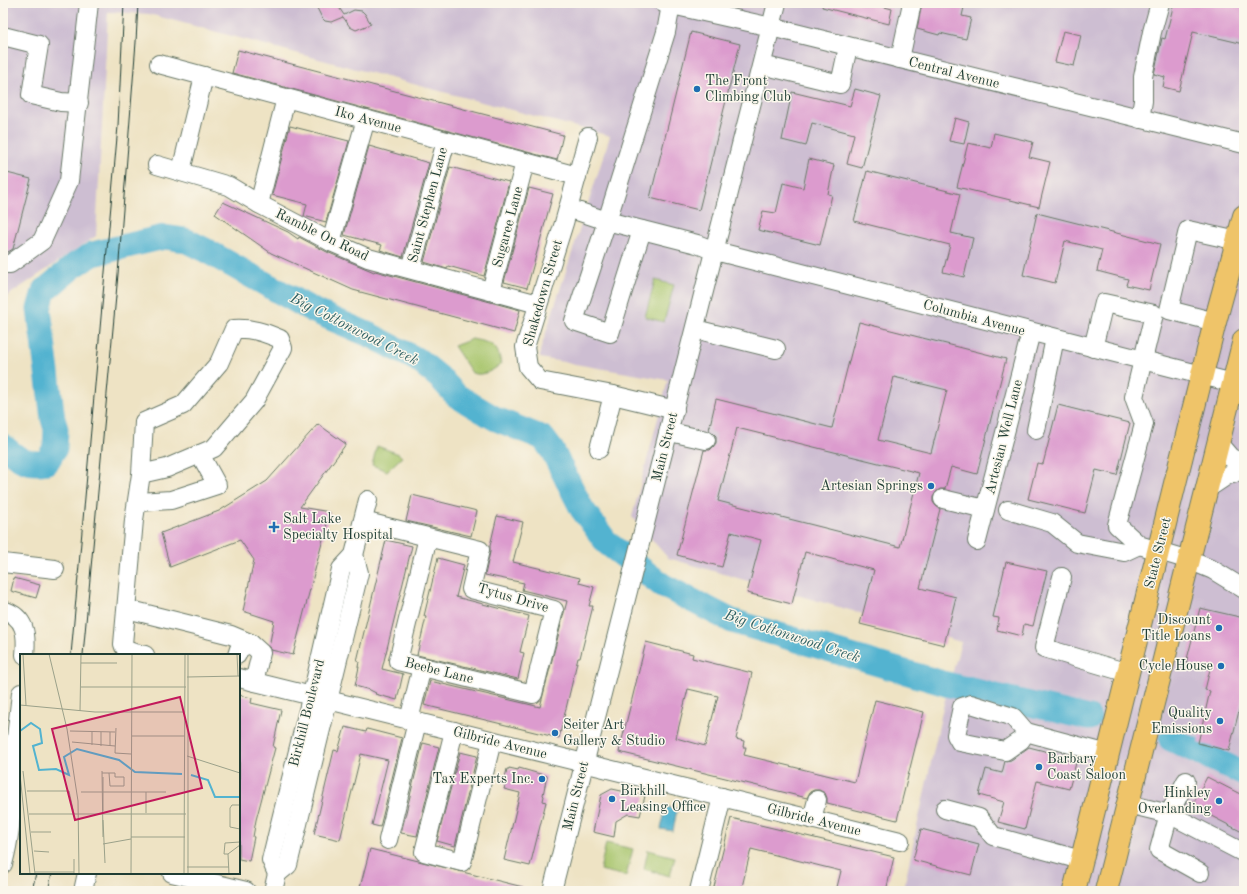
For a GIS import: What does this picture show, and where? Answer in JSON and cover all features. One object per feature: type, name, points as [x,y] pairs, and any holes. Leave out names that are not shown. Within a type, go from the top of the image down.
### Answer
[{"type":"main road","name":"State Street","points":[[1074,891],[1128,673],[1149,548],[1202,376],[1244,216]]},
{"type":"main road","points":[[1106,891],[1244,340]]},
{"type":"street","points":[[3,264],[10,264],[42,241],[69,181],[89,3]]},
{"type":"street","name":"Main Street","points":[[552,891],[670,432],[777,3]]},
{"type":"street","points":[[900,59],[912,3]]},
{"type":"street","points":[[1140,119],[1143,101],[1143,77],[1152,32],[1160,3]]},
{"type":"street","points":[[642,230],[610,333],[574,321],[666,32],[667,4]]},
{"type":"street","name":"Central Avenue","points":[[667,4],[771,27],[1244,144]]},
{"type":"street","points":[[3,36],[39,45],[31,95],[61,102],[78,103]]},
{"type":"street","points":[[762,65],[840,84],[848,46]]},
{"type":"street","name":"Iko Avenue","points":[[159,64],[577,176]]},
{"type":"street","points":[[181,171],[204,76]]},
{"type":"street","points":[[259,204],[286,98]]},
{"type":"street","points":[[331,242],[366,119]]},
{"type":"street","name":"Shakedown Street","points":[[588,137],[568,208],[525,347],[528,367],[540,381],[613,395],[675,410]]},
{"type":"street","name":"Saint Stephen Lane","points":[[411,269],[446,141]]},
{"type":"street","name":"Sugaree Lane","points":[[491,291],[526,162]]},
{"type":"street","name":"Ramble On Road","points":[[156,165],[229,186],[259,204],[331,242],[368,258],[538,304]]},
{"type":"street","name":"Columbia Avenue","points":[[568,208],[607,221],[697,244],[715,251],[1233,383]]},
{"type":"street","points":[[1238,241],[1188,230],[1143,361],[1134,397],[1144,424],[1117,525],[1149,548],[1189,560],[1213,570],[1244,589]]},
{"type":"street","points":[[1093,348],[1104,303],[1215,322]]},
{"type":"street","points":[[134,653],[123,641],[134,520],[138,502],[141,474],[144,422],[183,405],[219,363],[234,328],[245,328],[262,332],[280,339],[283,348],[254,401],[214,448],[167,468],[141,474]]},
{"type":"street","points":[[695,329],[776,349]]},
{"type":"street","name":"Artesian Well Lane","points":[[977,541],[1031,332]]},
{"type":"street","points":[[1036,430],[1055,338]]},
{"type":"street","points":[[599,449],[613,395]]},
{"type":"street","points":[[670,432],[706,440]]},
{"type":"street","points":[[1218,444],[1232,458],[1244,463]]},
{"type":"street","points":[[138,502],[171,500],[217,485],[200,454]]},
{"type":"street","points":[[1207,489],[1224,477],[1244,467]]},
{"type":"street","points":[[943,499],[985,509]]},
{"type":"street","name":"Birkhill Boulevard","points":[[275,882],[271,860],[320,698],[341,569],[354,556],[368,500]]},
{"type":"street","points":[[1008,510],[1052,523],[1077,543],[1124,552],[1149,548]]},
{"type":"street","name":"Tytus Drive","points":[[363,521],[480,550],[471,590],[554,610],[533,694]]},
{"type":"street","name":"Beebe Lane","points":[[428,537],[398,661],[533,694]]},
{"type":"street","points":[[3,563],[55,569]]},
{"type":"street","points":[[1062,577],[1044,648],[1128,673]]},
{"type":"street","points":[[126,609],[231,635],[250,643],[261,653],[247,680]]},
{"type":"street","points":[[10,614],[25,631],[25,654]]},
{"type":"street","points":[[237,654],[239,649],[250,643]]},
{"type":"street","points":[[388,840],[413,721],[422,667]]},
{"type":"street","name":"Gilbride Avenue","points":[[247,680],[900,841]]},
{"type":"street","points":[[3,864],[11,837],[12,802],[7,800],[20,701]]},
{"type":"street","points":[[454,731],[424,852],[462,862],[492,740]]},
{"type":"street","points":[[1026,732],[1108,754]]},
{"type":"street","points":[[1186,781],[1169,814],[1159,850],[1200,873]]},
{"type":"street","points":[[699,891],[722,797]]},
{"type":"street","points":[[812,819],[817,800]]},
{"type":"street","points":[[1128,804],[1169,814],[1244,853]]},
{"type":"street","points":[[945,809],[979,818],[993,836],[1081,860]]},
{"type":"street","points":[[83,891],[87,874]]},
{"type":"street","points":[[176,874],[246,891]]},
{"type":"shaded area","points":[[3,3],[1244,3],[1244,891],[903,891],[943,707],[961,642],[668,558],[632,517],[668,380],[540,358],[540,351],[610,136],[149,14],[108,12],[96,236],[3,299]]},
{"type":"green space","points":[[655,280],[674,285],[664,322],[645,317]]},
{"type":"green space","points":[[472,339],[489,343],[496,348],[501,364],[491,371],[480,374],[472,373],[454,346]]},
{"type":"green space","points":[[377,446],[399,454],[402,457],[387,471],[372,465]]},
{"type":"green space","points":[[606,843],[633,849],[626,876],[600,870]]},
{"type":"green space","points":[[648,850],[675,857],[670,876],[644,869]]},
{"type":"water","points":[[666,807],[677,809],[673,831],[661,829]]},
{"type":"building","points":[[325,3],[336,3],[344,15],[354,10],[362,11],[371,24],[356,30],[350,27],[343,17],[331,22],[325,21],[317,8]]},
{"type":"building","points":[[823,3],[870,3],[892,9],[889,24],[822,7]]},
{"type":"building","points":[[922,3],[965,3],[962,16],[971,18],[966,39],[940,33],[939,35],[917,29]]},
{"type":"building","points":[[1174,3],[1244,3],[1244,44],[1193,32],[1179,91],[1163,87],[1165,77],[1154,74],[1162,38],[1165,39]]},
{"type":"building","points":[[1063,31],[1081,35],[1074,66],[1055,62]]},
{"type":"building","points":[[691,32],[740,44],[699,210],[650,198]]},
{"type":"building","points":[[238,50],[563,135],[557,160],[232,73]]},
{"type":"building","points":[[855,89],[881,96],[862,168],[847,164],[854,134],[812,123],[806,146],[782,140],[792,92],[850,106]]},
{"type":"building","points":[[955,118],[969,122],[964,144],[949,141]]},
{"type":"building","points":[[290,126],[349,141],[326,222],[304,216],[307,204],[272,195]]},
{"type":"building","points":[[994,133],[1033,142],[1029,157],[1050,162],[1039,207],[957,187],[968,143],[991,148]]},
{"type":"building","points":[[369,146],[429,163],[403,257],[380,250],[382,245],[344,235]]},
{"type":"building","points":[[809,159],[834,165],[828,194],[832,195],[820,245],[758,230],[763,211],[776,213],[783,183],[803,188]]},
{"type":"building","points":[[450,167],[509,182],[484,276],[448,266],[447,269],[424,262]]},
{"type":"building","points":[[867,171],[960,194],[951,233],[973,238],[964,277],[943,272],[950,245],[854,221]]},
{"type":"building","points":[[3,172],[31,179],[13,249],[8,252],[3,251]]},
{"type":"building","points":[[529,188],[553,194],[527,288],[504,282]]},
{"type":"building","points":[[223,202],[288,232],[298,239],[299,237],[327,252],[374,272],[375,271],[520,310],[514,333],[353,290],[271,253],[215,214]]},
{"type":"building","points":[[1037,213],[1160,244],[1149,290],[1126,285],[1128,279],[1097,271],[1102,250],[1065,241],[1055,283],[1023,275]]},
{"type":"building","name":"Artesian Springs","points":[[859,322],[1006,359],[977,474],[951,467],[945,489],[940,489],[933,497],[933,502],[940,509],[920,588],[956,597],[944,645],[860,624],[874,570],[805,552],[792,604],[747,593],[761,540],[731,532],[722,567],[677,555],[704,450],[710,450],[716,443],[716,436],[709,430],[716,399],[832,428]],"holes":[[[894,377],[947,390],[931,453],[878,440]],[[737,428],[919,473],[900,547],[718,501]]]},
{"type":"building","points":[[1058,405],[1130,423],[1117,475],[1096,470],[1085,513],[1028,499],[1037,463],[1043,464]]},
{"type":"building","points":[[318,424],[346,444],[300,507],[330,512],[293,655],[271,650],[269,647],[274,621],[243,611],[254,560],[240,540],[170,567],[161,533],[219,511],[267,481]]},
{"type":"building","points":[[412,495],[477,511],[471,536],[406,521]]},
{"type":"building","points":[[497,516],[523,522],[513,562],[580,578],[579,583],[594,587],[589,606],[593,606],[580,658],[578,658],[559,738],[424,705],[430,681],[540,707],[567,601],[522,590],[524,583],[485,575]]},
{"type":"building","points":[[386,540],[412,546],[382,669],[403,674],[397,700],[375,694],[376,693],[370,690],[355,686],[359,667],[359,662],[357,661]]},
{"type":"building","points":[[438,558],[464,565],[456,597],[529,616],[520,652],[524,653],[518,679],[417,655],[426,617],[424,616]]},
{"type":"building","points":[[1006,562],[1047,571],[1033,626],[1024,624],[1022,636],[997,630],[999,618],[993,617]]},
{"type":"building","points":[[14,578],[40,585],[36,598],[11,591]]},
{"type":"building","points":[[1200,608],[1244,618],[1244,691],[1229,751],[1198,743],[1210,691],[1205,690],[1210,669],[1186,663]]},
{"type":"building","points":[[646,642],[693,654],[692,658],[752,673],[736,739],[744,741],[743,747],[746,747],[744,755],[855,782],[875,700],[924,712],[897,820],[827,803],[825,793],[819,790],[810,792],[807,798],[619,752]],"holes":[[[688,689],[718,696],[705,746],[676,738]]]},
{"type":"building","points":[[240,695],[252,698],[251,703],[281,710],[273,747],[275,748],[256,820],[249,861],[240,859]]},
{"type":"building","points":[[345,727],[366,732],[367,729],[402,738],[380,827],[372,825],[388,760],[361,754],[340,840],[314,834],[334,750],[338,751]]},
{"type":"building","points":[[423,743],[439,747],[417,836],[401,833]]},
{"type":"building","points":[[1029,747],[1056,754],[1056,757],[1076,763],[1069,789],[1037,781],[1025,829],[998,822],[1004,802],[979,795],[986,769],[1002,773],[1005,761],[1011,760]]},
{"type":"building","points":[[460,752],[477,756],[455,846],[437,841]]},
{"type":"building","points":[[519,768],[547,776],[543,795],[543,801],[546,802],[530,866],[504,860],[520,793],[504,789],[507,769],[518,770]]},
{"type":"building","name":"Hinkley Overlanding","points":[[1207,777],[1244,796],[1244,833],[1192,806]]},
{"type":"building","points":[[612,789],[645,796],[640,816],[628,814],[616,821],[614,837],[593,832],[601,795]]},
{"type":"building","points":[[731,818],[894,857],[886,891],[836,891],[841,871],[751,849],[741,891],[713,891]]},
{"type":"building","points":[[921,829],[979,844],[971,875],[913,860]]},
{"type":"building","points":[[370,849],[523,887],[522,891],[359,891]]},
{"type":"waterway","name":"Big Cottonwood Creek","points":[[3,446],[18,458],[33,463],[47,462],[55,448],[56,429],[53,419],[39,309],[44,291],[75,265],[93,254],[164,237],[185,240],[314,311],[372,336],[418,360],[439,377],[457,396],[496,419],[543,438],[552,450],[582,509],[607,543],[662,585],[732,621],[946,684],[1089,718]]},
{"type":"waterway","name":"Big Cottonwood Creek","points":[[1171,739],[1244,774]]},
{"type":"tram line","points":[[71,654],[118,126],[124,3]]},
{"type":"tram line","points":[[83,654],[118,274],[138,3]]},
{"type":"tram line","points":[[32,891],[36,874]]},
{"type":"tram line","points":[[48,891],[52,874]]},
{"type":"place","name":"The Front Climbing Club","points":[[697,89]]},
{"type":"place","name":"Artesian Springs","points":[[931,486]]},
{"type":"place","name":"Salt Lake Specialty Hospital","points":[[274,527]]},
{"type":"place","name":"Discount Title Loans","points":[[1219,628]]},
{"type":"place","name":"Cycle House","points":[[1221,666]]},
{"type":"place","name":"Quality Emissions","points":[[1220,721]]},
{"type":"place","name":"Seiter Art Gallery & Studio","points":[[555,733]]},
{"type":"place","name":"Barbary Coast Saloon","points":[[1039,767]]},
{"type":"place","name":"Tax Experts Inc.","points":[[542,779]]},
{"type":"place","name":"Birkhill Leasing Office","points":[[612,799]]},
{"type":"place","name":"Hinkley Overlanding","points":[[1219,801]]}]
